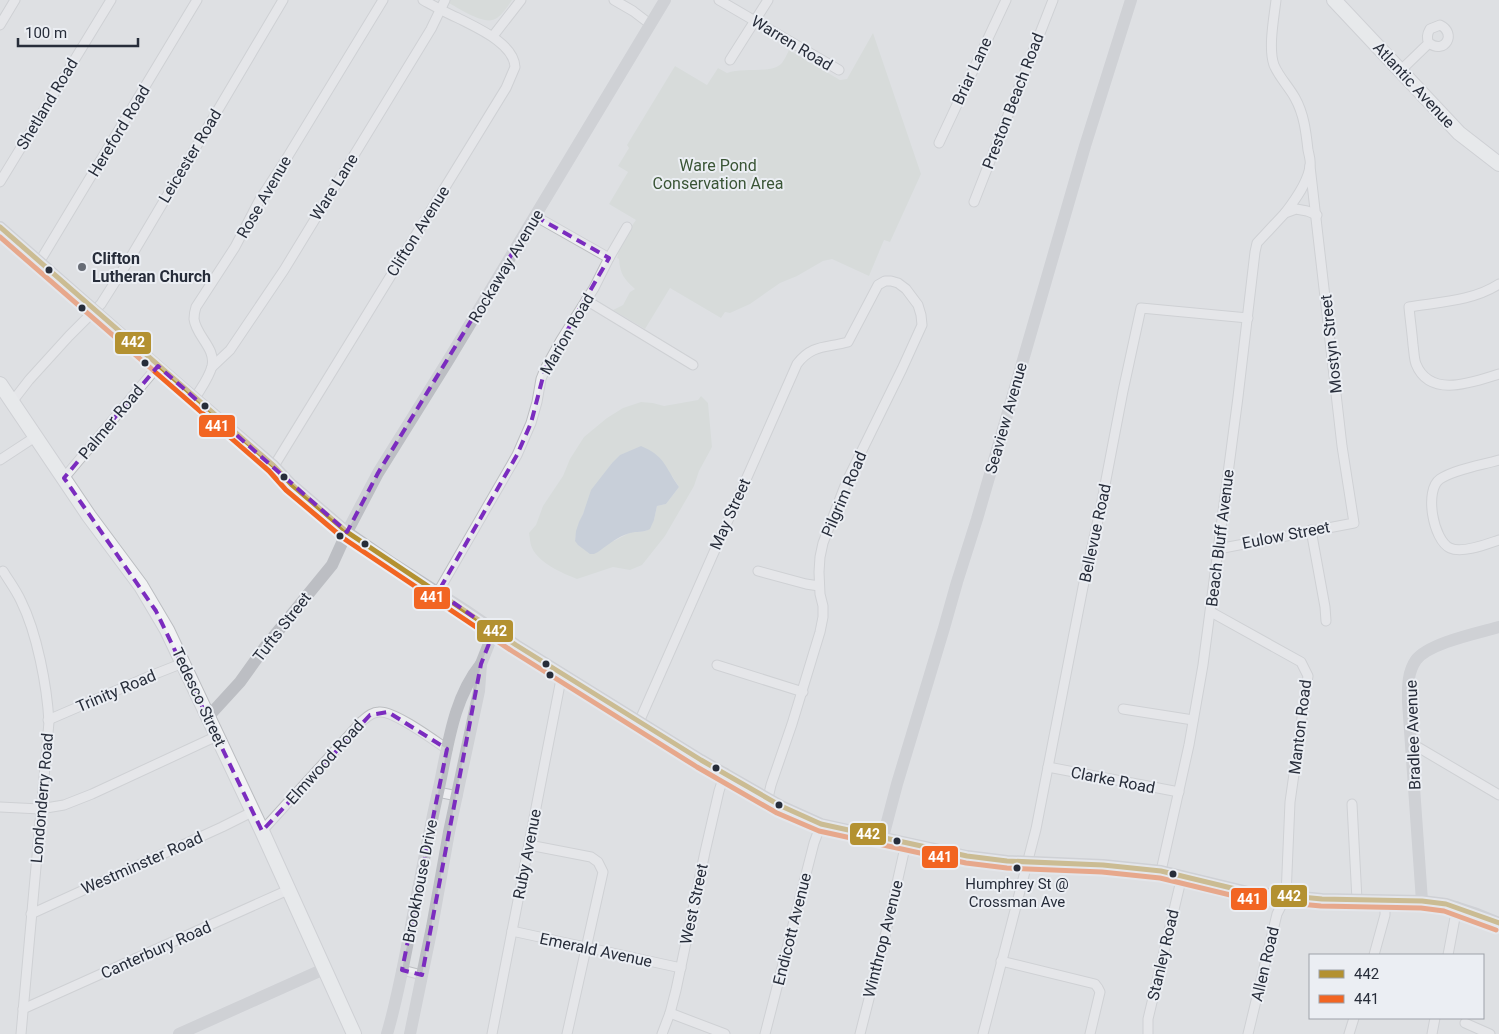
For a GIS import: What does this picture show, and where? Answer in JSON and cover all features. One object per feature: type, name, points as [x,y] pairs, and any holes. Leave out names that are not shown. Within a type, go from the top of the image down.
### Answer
[{"type":"main road","name":"Rockaway Avenue","points":[[346,532],[378,473],[666,0]]},
{"type":"main road","name":"Seaview Avenue","points":[[883,837],[957,582],[978,519],[1085,146],[1131,0]]},
{"type":"main road","name":"Atlantic Avenue","points":[[1334,0],[1459,133],[1499,164]]},
{"type":"main road","points":[[0,227],[274,466],[291,484],[346,532],[494,631],[639,722],[768,798],[821,824],[967,856],[1028,862],[1103,865],[1161,871],[1248,892],[1286,896],[1446,904],[1499,923]]},
{"type":"main road","name":"Tedesco Street","points":[[0,384],[88,516],[141,586],[163,624],[262,831],[354,1034]]},
{"type":"main road","name":"Tufts Street","points":[[208,717],[240,682],[265,647],[332,565],[346,532]]},
{"type":"main road","name":"Bradlee Avenue","points":[[1422,902],[1407,685],[1416,661],[1430,648],[1499,627]]},
{"type":"main road","name":"Brookhouse Drive","points":[[388,1034],[447,749],[461,696],[481,664],[494,631]]},
{"type":"main road","name":"Brookhouse Drive","points":[[410,1034],[449,832],[479,692],[481,664]]},
{"type":"main road","points":[[179,1034],[324,969]]},
{"type":"street","points":[[0,25],[15,0]]},
{"type":"street","name":"Shetland Road","points":[[0,182],[110,0]]},
{"type":"street","name":"Hereford Road","points":[[40,261],[197,0]]},
{"type":"street","name":"Leicester Road","points":[[12,402],[29,380],[69,336],[96,311],[129,260],[283,0]]},
{"type":"street","name":"Rose Avenue","points":[[212,367],[212,358],[194,318],[196,307],[235,247],[259,201],[383,0]]},
{"type":"street","points":[[423,0],[492,36],[521,0]]},
{"type":"street","name":"Ware Lane","points":[[212,367],[230,350],[284,270],[431,29],[445,0]]},
{"type":"street","points":[[614,0],[650,24]]},
{"type":"street","name":"Warren Road","points":[[719,0],[838,70]]},
{"type":"street","points":[[730,60],[768,0]]},
{"type":"street","name":"Briar Lane","points":[[939,143],[1006,0]]},
{"type":"street","name":"Preston Beach Road","points":[[974,202],[1053,0]]},
{"type":"street","name":"Beach Bluff Avenue","points":[[1161,871],[1193,720],[1211,612],[1248,318],[1254,252],[1257,243],[1298,196],[1304,186],[1310,166],[1301,111],[1273,60],[1276,0]]},
{"type":"street","name":"Clifton Avenue","points":[[274,466],[506,88],[515,63],[504,46],[492,36]]},
{"type":"street","points":[[1400,71],[1429,43]]},
{"type":"street","name":"Mostyn Street","points":[[1310,166],[1342,446],[1354,523]]},
{"type":"street","points":[[1285,213],[1296,209],[1316,215]]},
{"type":"street","points":[[535,216],[609,258]]},
{"type":"street","name":"Marion Road","points":[[438,592],[517,455],[533,418],[538,402],[541,379],[550,358],[594,288],[627,227]]},
{"type":"street","name":"Pilgrim Road","points":[[768,798],[803,692],[823,616],[824,606],[819,586],[820,557],[823,543],[846,483],[922,325],[918,305],[902,286],[891,281],[878,284],[851,339]]},
{"type":"street","points":[[1499,284],[1480,294],[1409,306],[1416,363],[1423,377],[1434,383],[1455,385],[1499,374]]},
{"type":"street","points":[[586,300],[693,365]]},
{"type":"street","name":"Bellevue Road","points":[[983,1034],[1036,829],[1083,587],[1141,308],[1248,318]]},
{"type":"street","name":"May Street","points":[[639,722],[797,364],[804,355],[815,349],[846,343],[851,339]]},
{"type":"street","name":"Palmer Road","points":[[64,478],[158,366]]},
{"type":"street","points":[[195,398],[212,367]]},
{"type":"street","points":[[0,460],[35,437]]},
{"type":"street","points":[[1499,460],[1455,472],[1439,479],[1431,501],[1433,518],[1444,542],[1449,548],[1459,550],[1499,540]]},
{"type":"street","name":"Eulow Street","points":[[1218,549],[1354,523]]},
{"type":"street","points":[[1311,530],[1326,621]]},
{"type":"street","name":"Londonderry Road","points":[[3,571],[22,602],[30,624],[43,678],[48,720],[48,738],[21,1034]]},
{"type":"street","points":[[758,571],[819,586]]},
{"type":"street","name":"Manton Road","points":[[1211,612],[1301,662],[1308,676],[1290,802],[1286,896]]},
{"type":"street","name":"Trinity Road","points":[[48,720],[183,663]]},
{"type":"street","points":[[716,665],[803,692]]},
{"type":"street","name":"Ruby Avenue","points":[[492,1034],[562,674]]},
{"type":"street","points":[[1123,709],[1193,720]]},
{"type":"street","name":"Elmwood Road","points":[[262,831],[362,721],[370,715],[378,712],[388,712],[428,735],[447,749]]},
{"type":"street","points":[[0,807],[41,809],[64,806],[217,736]]},
{"type":"street","points":[[1411,743],[1499,795]]},
{"type":"street","name":"Clarke Road","points":[[1048,768],[1179,792]]},
{"type":"street","name":"West Street","points":[[662,1034],[670,1013],[681,968],[705,852],[725,773]]},
{"type":"street","points":[[438,792],[458,796]]},
{"type":"street","points":[[1352,804],[1357,900]]},
{"type":"street","name":"Westminster Road","points":[[31,914],[252,812]]},
{"type":"street","name":"Endicott Avenue","points":[[765,1034],[798,912],[814,843],[821,824]]},
{"type":"street","name":"Winthrop Avenue","points":[[860,1034],[906,843]]},
{"type":"street","points":[[528,845],[591,857],[601,866],[603,872],[567,1034]]},
{"type":"street","name":"Stanley Road","points":[[1148,1034],[1148,1019],[1182,876]]},
{"type":"street","name":"Canterbury Road","points":[[23,1009],[288,890]]},
{"type":"street","name":"Allen Road","points":[[1248,1034],[1277,914],[1286,896]]},
{"type":"street","points":[[1374,954],[1385,915],[1385,901]]},
{"type":"street","points":[[1448,954],[1457,907]]},
{"type":"street","name":"Emerald Avenue","points":[[512,931],[681,968]]},
{"type":"street","points":[[1002,961],[1095,984],[1100,992],[1090,1034]]},
{"type":"street","points":[[402,970],[422,975]]},
{"type":"street","points":[[670,1013],[725,1034]]},
{"type":"street","points":[[1349,1034],[1354,1019]]},
{"type":"street","points":[[1432,1034],[1435,1019]]},
{"type":"street","points":[[1465,1023],[1490,1034]]},
{"type":"highlighted area","points":[[535,216],[609,258],[545,369],[531,423],[517,455],[438,592],[494,631],[481,664],[422,975],[402,970],[447,749],[388,712],[370,715],[262,831],[156,611],[64,478],[158,366],[347,532],[378,473]]},
{"type":"green space","points":[[448,0],[512,0],[497,18],[486,20],[472,16],[447,2]]},
{"type":"green space","name":"Ware Pond Conservation Area","points":[[873,33],[921,174],[890,242],[884,240],[869,276],[832,259],[823,261],[797,276],[780,283],[750,304],[730,313],[725,312],[721,318],[670,288],[645,329],[613,310],[623,305],[630,292],[635,289],[623,276],[619,259],[617,258],[622,241],[636,220],[609,204],[628,172],[618,166],[629,148],[627,145],[675,66],[707,85],[718,68],[727,73],[740,70],[770,69],[781,64],[789,50],[840,80],[847,79]]},
{"type":"green space","points":[[701,396],[708,403],[712,447],[699,471],[694,486],[665,536],[642,565],[630,570],[613,567],[577,579],[540,559],[532,548],[529,533],[536,525],[543,506],[563,476],[570,459],[584,437],[607,418],[623,408],[641,402],[664,406],[698,400]],"holes":[[[612,463],[672,476],[679,487],[666,504],[657,506],[654,520],[646,531],[631,532],[614,541],[575,541],[584,511]]]},
{"type":"water","points":[[641,446],[660,458],[679,487],[666,504],[657,506],[650,529],[626,534],[598,552],[590,554],[575,541],[576,531],[591,490],[620,455]]},
{"type":"transit line","name":"442","points":[[0,227],[347,532],[516,645],[701,760],[781,806],[821,824],[967,856],[1007,861],[1103,865],[1161,871],[1248,892],[1322,899],[1422,901],[1446,904],[1499,923]]},
{"type":"transit line","name":"441","points":[[0,237],[269,471],[286,490],[343,538],[512,651],[697,767],[777,813],[819,831],[966,863],[1007,868],[1102,872],[1160,878],[1247,899],[1321,906],[1421,908],[1444,911],[1496,930]]},
{"type":"place","name":"Clifton Lutheran Church","points":[[82,267]]},
{"type":"place","name":"Humphrey St @ Crossman Ave","points":[[1017,868]]}]
